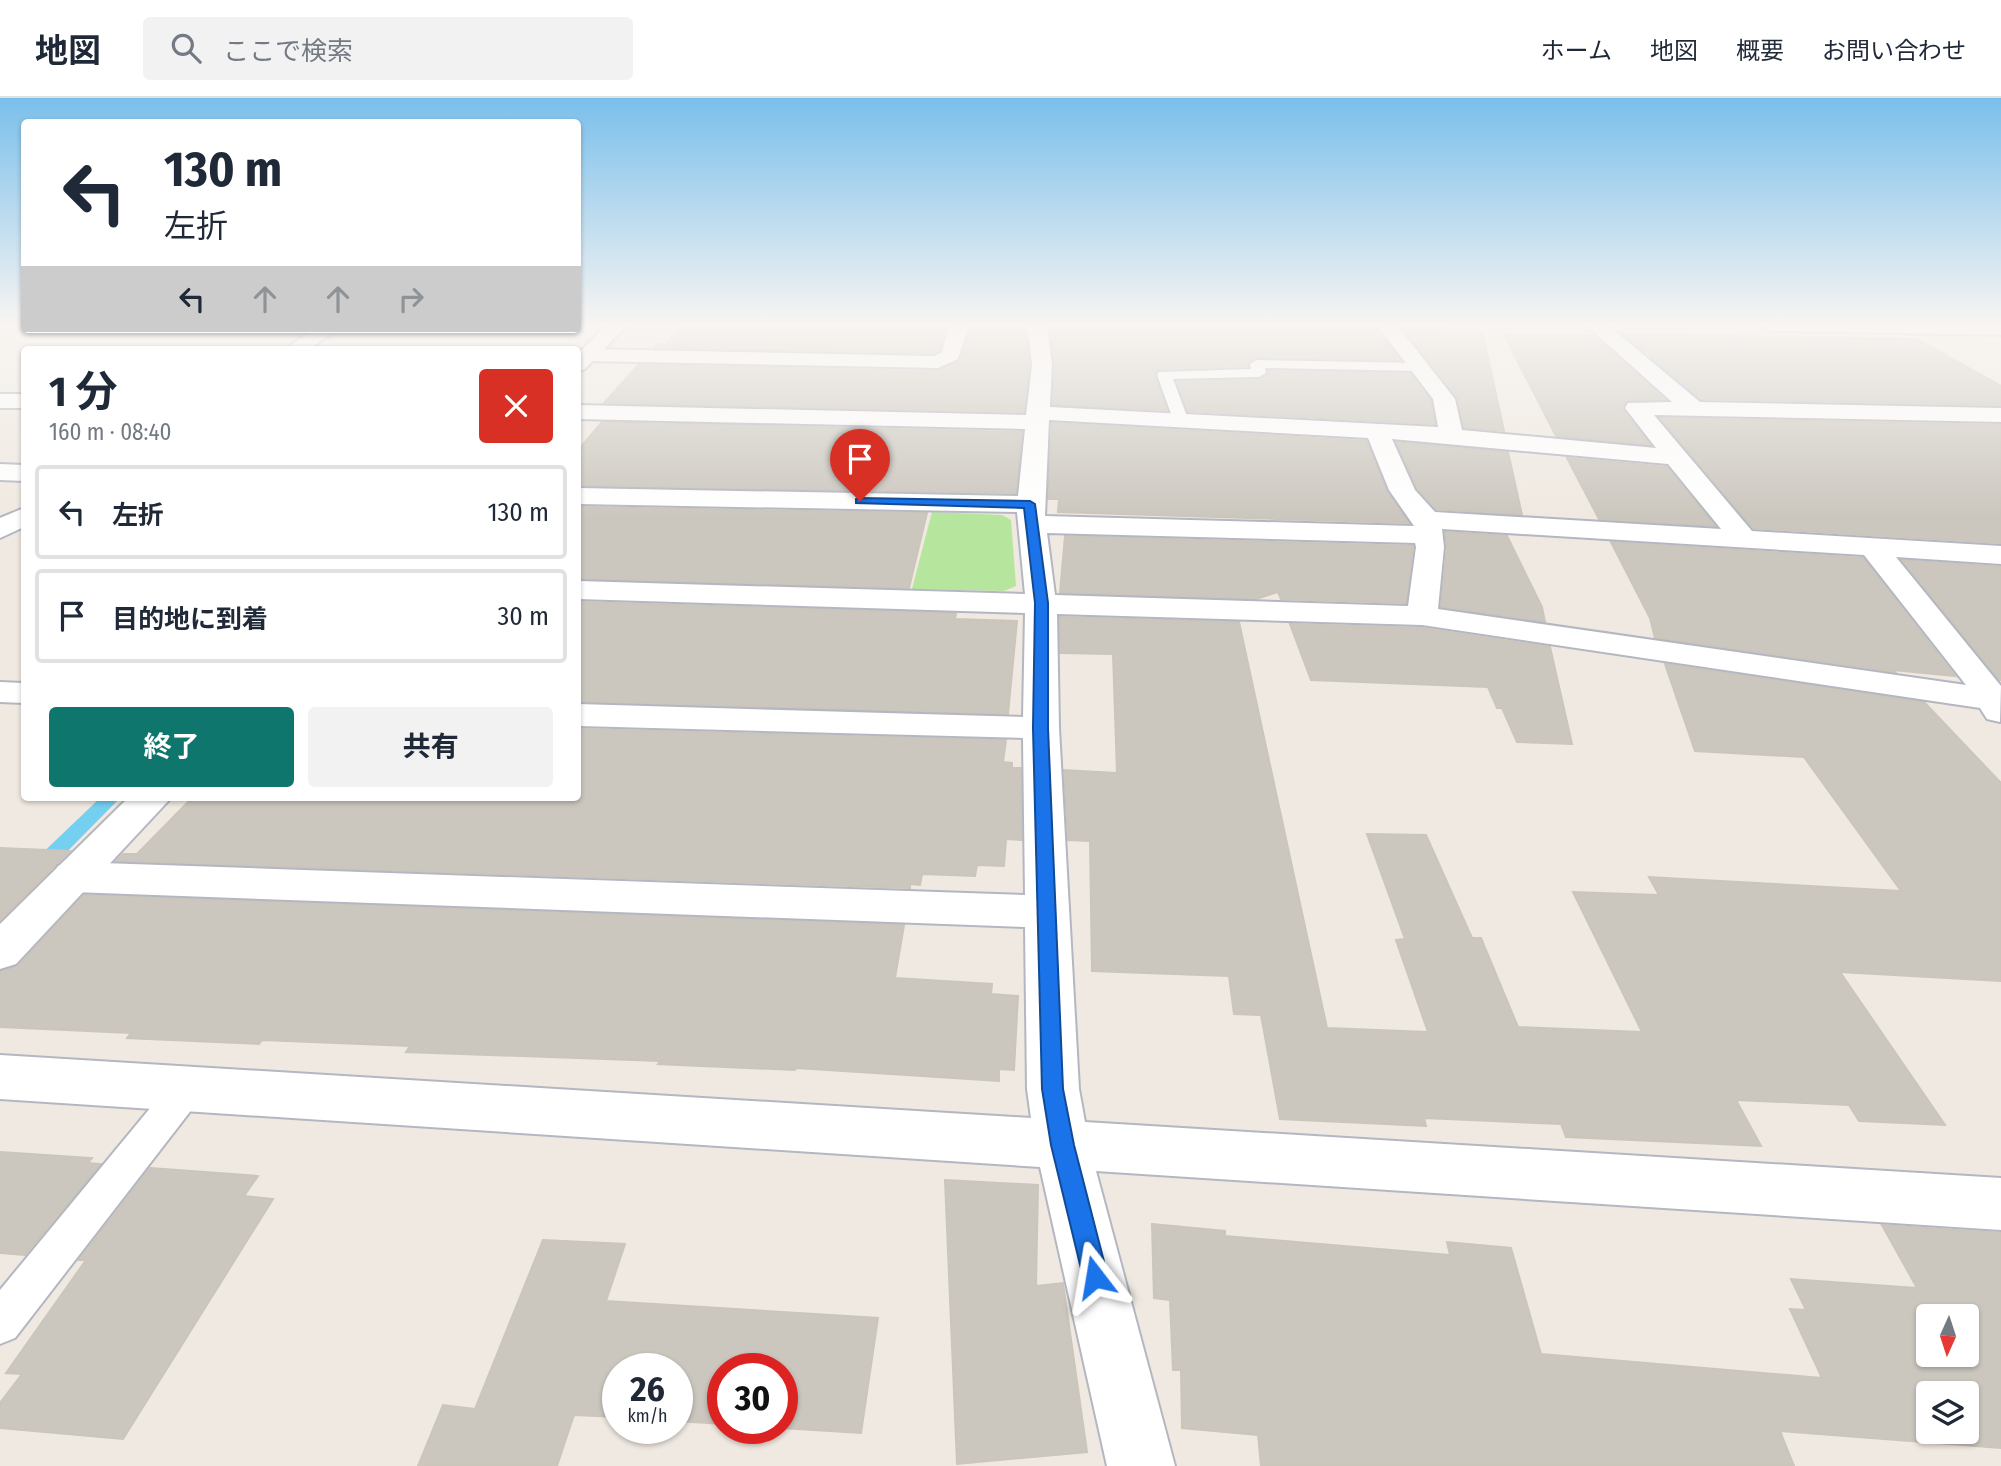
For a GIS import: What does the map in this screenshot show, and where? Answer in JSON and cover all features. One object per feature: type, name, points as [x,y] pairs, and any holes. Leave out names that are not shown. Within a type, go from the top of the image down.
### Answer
[{"type":"street","points":[[1040,389],[1031,514],[1041,603],[1041,728],[1053,1089],[1062,1145],[1141,1466]]},
{"type":"street","points":[[1436,389],[1444,400],[1451,436]]},
{"type":"street","points":[[1670,389],[1694,409]]},
{"type":"street","points":[[0,401],[21,401]]},
{"type":"street","points":[[1744,540],[1636,408],[2001,415]]},
{"type":"street","points":[[581,412],[1180,419],[1377,430],[1677,457]]},
{"type":"street","points":[[1377,430],[1391,469],[1428,527],[1430,547],[1422,616]]},
{"type":"street","points":[[0,472],[21,473]]},
{"type":"street","points":[[581,496],[1744,540],[2001,555]]},
{"type":"street","points":[[0,530],[21,518]]},
{"type":"street","points":[[1873,548],[1991,689]]},
{"type":"street","points":[[581,590],[1422,616],[1991,689]]},
{"type":"street","points":[[0,692],[21,693]]},
{"type":"street","points":[[581,715],[1041,728]]},
{"type":"street","points":[[0,951],[148,801]]},
{"type":"street","points":[[73,877],[1047,912]]},
{"type":"street","points":[[0,1077],[2001,1204]]},
{"type":"lane","points":[[1169,389],[1180,419]]},
{"type":"lane","points":[[0,1323],[187,1089]]},
{"type":"green space","points":[[932,512],[1002,515],[1011,520],[1016,586],[1004,591],[912,589]]},
{"type":"building","points":[[617,389],[1026,389],[1024,412],[604,403]]},
{"type":"building","points":[[1054,389],[1160,389],[1167,410],[1053,405]]},
{"type":"building","points":[[1180,389],[1422,389],[1431,400],[1435,424],[1188,411]]},
{"type":"building","points":[[1451,389],[1495,389],[1504,431],[1464,428],[1457,397]]},
{"type":"building","points":[[1532,389],[1653,389],[1665,400],[1628,400],[1623,407],[1650,445],[1556,436]]},
{"type":"building","points":[[1689,389],[2001,389],[2001,405],[1701,399]]},
{"type":"building","points":[[1660,418],[2001,425],[2001,543],[1753,528]]},
{"type":"building","points":[[602,422],[1022,432],[1016,493],[581,486],[581,446]]},
{"type":"building","points":[[1052,423],[1366,441],[1387,491],[1409,523],[1058,512],[1059,499],[1048,499]]},
{"type":"building","points":[[1396,442],[1508,452],[1522,515],[1436,509],[1417,489]]},
{"type":"building","points":[[1567,458],[1667,467],[1715,526],[1599,519]]},
{"type":"building","points":[[581,507],[927,513],[909,588],[581,579]]},
{"type":"building","points":[[1445,532],[1507,536],[1542,607],[1545,622],[1441,607],[1447,547]]},
{"type":"building","points":[[1065,536],[1413,547],[1406,603],[1281,599],[1278,592],[1256,599],[1060,593]]},
{"type":"building","points":[[1611,542],[1863,558],[1955,676],[1893,670],[1895,672],[1655,638],[1650,618]]},
{"type":"building","points":[[1902,560],[2001,567],[2001,680],[1999,680]]},
{"type":"building","points":[[581,602],[956,613],[955,619],[1017,621],[1008,714],[581,702]]},
{"type":"building","points":[[1060,617],[1239,622],[1327,1028],[1428,1032],[1396,940],[1405,939],[1367,834],[1426,835],[1472,938],[1481,938],[1518,1027],[1642,1032],[1573,892],[1659,895],[1649,877],[1901,891],[1804,757],[1695,751],[1665,664],[1924,702],[2001,783],[2001,981],[1840,972],[1945,1125],[1859,1121],[1849,1105],[1736,1100],[1761,1146],[1566,1137],[1561,1124],[1424,1118],[1426,1126],[1280,1119],[1261,1015],[1234,1014],[1229,976],[1092,971],[1090,841],[1068,840],[1064,770],[1117,773],[1113,654],[1060,653]]},
{"type":"building","points":[[1290,624],[1422,628],[1550,647],[1572,744],[1517,742],[1502,708],[1497,708],[1488,687],[1311,680]]},
{"type":"building","points":[[581,729],[1006,740],[1003,762],[1012,763],[1012,768],[1021,768],[1022,840],[1006,839],[1004,866],[977,865],[975,876],[922,874],[920,885],[910,884],[910,888],[116,861],[123,854],[137,854],[189,801],[581,801]]},
{"type":"building","points":[[0,848],[70,851],[0,920]]},
{"type":"building","points":[[84,895],[904,925],[895,978],[992,984],[991,994],[1018,996],[1014,1070],[999,1069],[999,1081],[796,1068],[658,1064],[660,1061],[406,1052],[410,1046],[262,1040],[259,1044],[127,1038],[131,1033],[0,1027],[0,971],[18,966]]},
{"type":"building","points":[[0,1152],[92,1158],[88,1163],[101,1164],[25,1255],[0,1253]]},
{"type":"building","points":[[150,1168],[258,1176],[244,1196],[273,1199],[123,1439],[0,1428],[0,1403],[22,1374],[6,1373],[86,1260],[79,1260]]},
{"type":"building","points":[[945,1180],[1038,1185],[1036,1286],[1063,1283],[1087,1452],[957,1464]]},
{"type":"building","points":[[1152,1224],[1225,1231],[1225,1236],[1450,1255],[1447,1242],[1511,1248],[1541,1354],[1822,1378],[1790,1309],[1806,1310],[1791,1279],[1917,1288],[1882,1225],[2001,1233],[2001,1448],[1949,1444],[1979,1444],[1979,1381],[1916,1381],[1916,1441],[1780,1431],[1794,1466],[1261,1466],[1258,1435],[1182,1428],[1181,1370],[1173,1370],[1170,1300],[1154,1298]]},
{"type":"building","points":[[543,1240],[625,1244],[606,1301],[878,1318],[861,1433],[798,1429],[798,1353],[707,1353],[707,1423],[693,1422],[693,1353],[602,1353],[602,1416],[574,1415],[557,1466],[418,1466],[443,1405],[475,1409]]},
{"type":"waterway","points":[[1684,389],[1702,404],[1707,404]]},
{"type":"waterway","points":[[40,867],[108,801]]},
{"type":"route","points":[[860,501],[1030,504],[1041,603],[1041,728],[1053,1089],[1062,1145],[1095,1277]]}]
